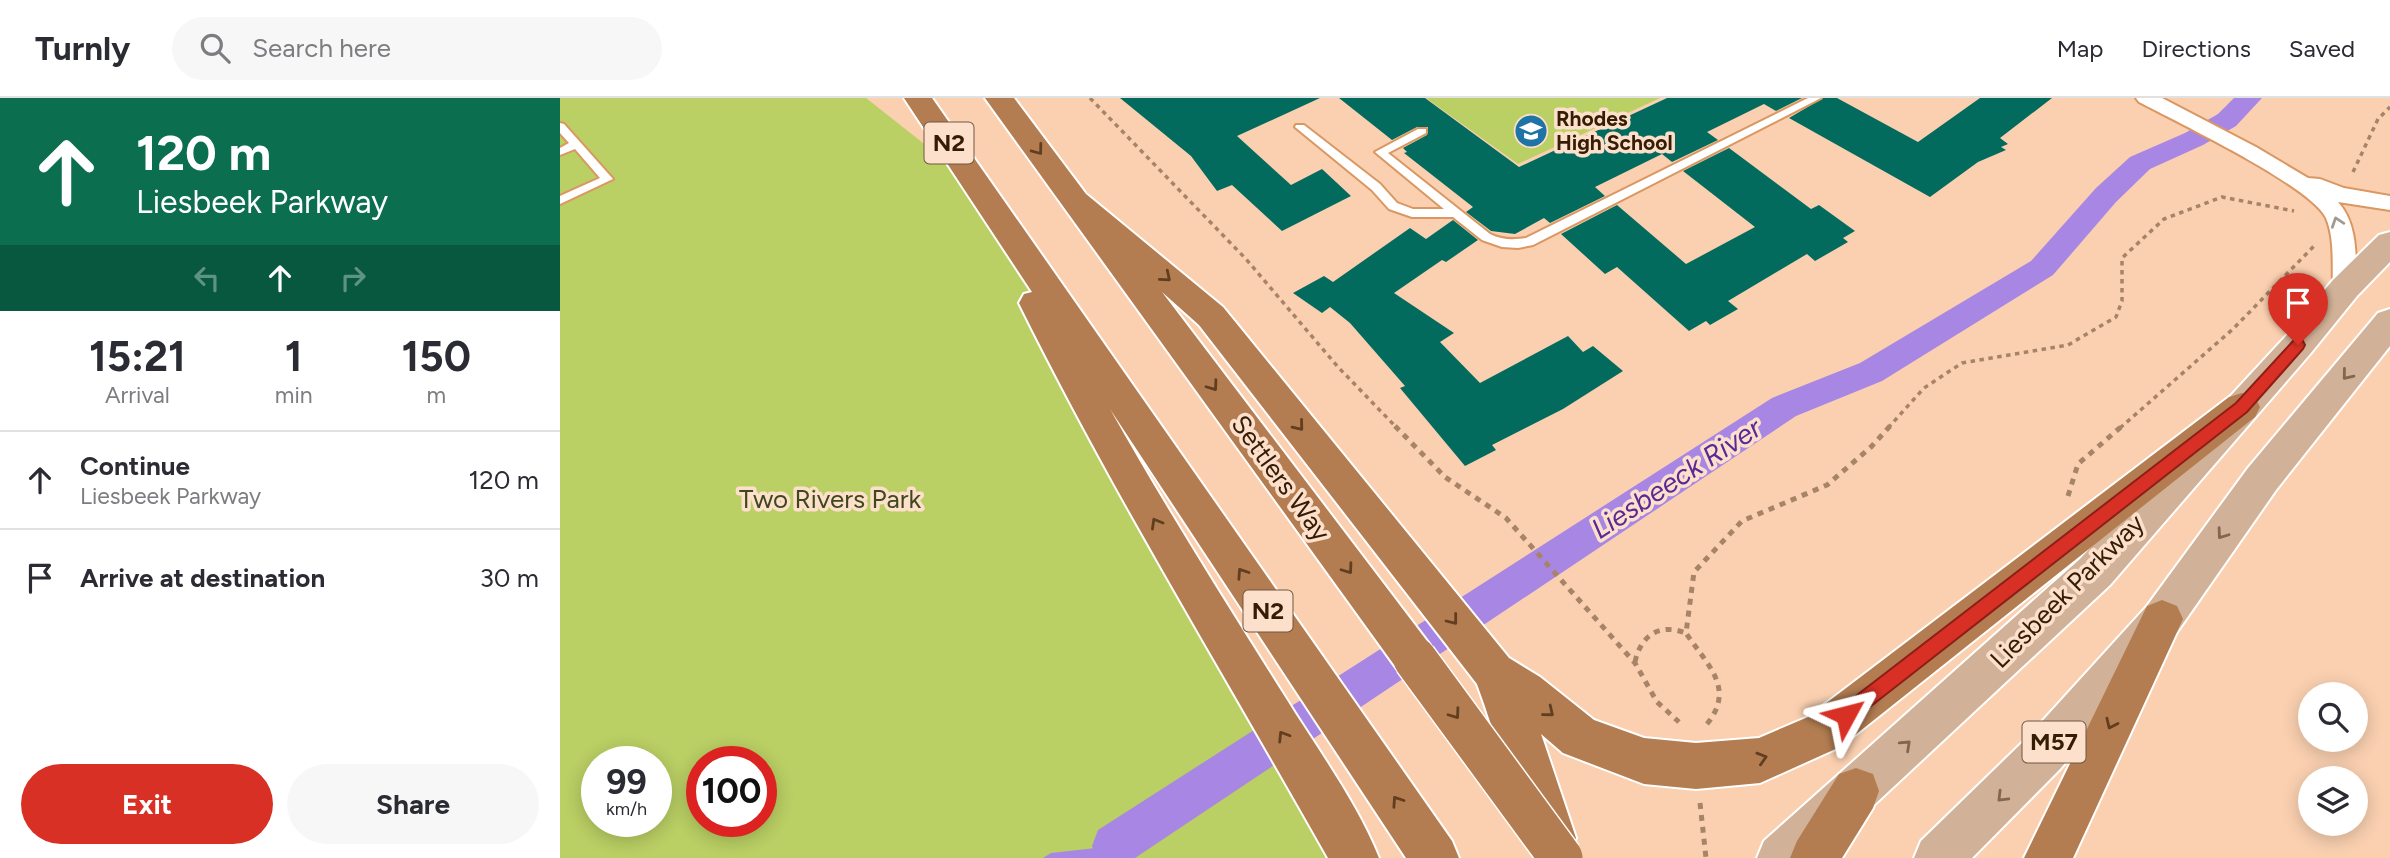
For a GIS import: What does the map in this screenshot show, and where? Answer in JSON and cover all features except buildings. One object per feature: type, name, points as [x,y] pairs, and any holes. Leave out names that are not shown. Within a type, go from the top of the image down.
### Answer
[{"type":"highway","name":"N2","points":[[918,98],[1435,858]]},
{"type":"highway","name":"Settlers Way","points":[[999,98],[1561,858]]},
{"type":"highway","points":[[980,188],[1070,375],[1252,688],[1313,785],[1346,849]]},
{"type":"highway","points":[[1076,201],[1211,316],[1488,665],[1520,738],[1552,837],[1554,858]]},
{"type":"highway","points":[[1488,665],[1579,737],[1644,761],[1696,766],[1760,760],[1824,732],[2242,407]]},
{"type":"highway","points":[[2048,858],[2162,619]]},
{"type":"highway","points":[[1814,858],[1856,791]]},
{"type":"main road","name":"Liesbeek Parkway","points":[[1781,858],[2095,572],[2345,288],[2390,243]]},
{"type":"main road","name":"M57","points":[[1938,858],[2044,753],[2162,619],[2262,479],[2390,322]]},
{"type":"street","points":[[2146,98],[2290,176],[2340,195],[2390,203]]},
{"type":"street","points":[[2290,176],[2329,205],[2335,214],[2340,230],[2345,288]]},
{"type":"lane","points":[[1422,131],[1380,152],[1456,214],[1495,242],[1505,245],[1529,242],[1816,98]]},
{"type":"lane","points":[[560,126],[607,179],[560,200]]},
{"type":"lane","points":[[1300,127],[1376,187],[1393,206],[1412,213],[1456,214]]},
{"type":"lane","points":[[560,152],[576,144]]},
{"type":"path","points":[[1090,98],[1246,259],[1338,367],[1445,477],[1506,518],[1635,663],[1657,702],[1674,720],[1687,726]]},
{"type":"path","points":[[2352,177],[2354,165],[2378,119],[2390,107]]},
{"type":"path","points":[[1686,633],[1694,572],[1742,521],[1827,485],[1871,447],[1924,388],[1962,363],[2068,345],[2116,317],[2122,301],[2122,258],[2164,219],[2222,197],[2302,213]]},
{"type":"path","points":[[2065,500],[2078,464],[2233,329],[2316,243]]},
{"type":"path","points":[[1635,663],[1637,647],[1647,634],[1660,628],[1675,627],[1686,633],[1720,684],[1719,709],[1709,724],[1698,727]]},
{"type":"path","points":[[1699,797],[1706,858]]},
{"type":"green space","name":"Two Rivers Park","points":[[560,98],[866,98],[980,188],[1070,375],[1344,858],[560,858]]},
{"type":"green space","name":"Rhodes High School","points":[[1426,98],[1660,98],[1518,164]]},
{"type":"shaded area","points":[[1114,846],[1111,858],[1043,858],[1051,853]]},
{"type":"waterway","name":"Liesbeeck River","points":[[1114,846],[1784,407],[1871,372],[2042,268],[2106,195],[2140,163],[2194,139],[2227,120],[2249,98]]},
{"type":"place","name":"Rhodes High School","points":[[1531,131]]},
{"type":"route","points":[[1846,715],[2242,407],[2298,345]]}]
